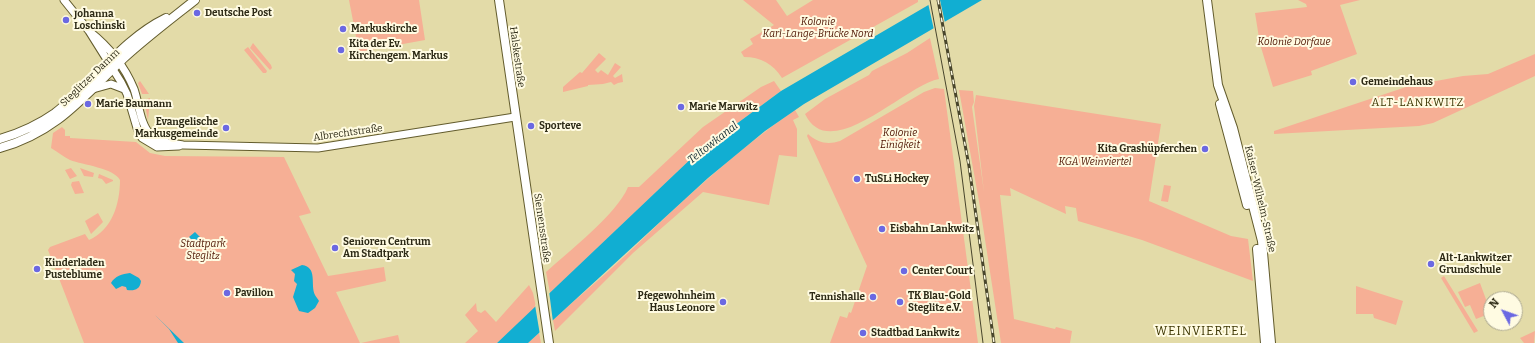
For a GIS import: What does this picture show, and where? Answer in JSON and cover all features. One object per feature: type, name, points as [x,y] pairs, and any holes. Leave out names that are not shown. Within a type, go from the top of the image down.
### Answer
[{"type":"main road","name":"Steglitzer Damm","points":[[1,139],[25,130],[54,113],[113,63],[145,30],[181,11],[195,0]]},
{"type":"main road","name":"Halskestraße","points":[[499,0],[515,116]]},
{"type":"main road","name":"Kaiser-Wilhelm-Straße","points":[[1207,0],[1218,85],[1218,97],[1256,242],[1265,343]]},
{"type":"main road","name":"Steglitzer Damm","points":[[3,147],[32,137],[64,116],[91,91],[113,63]]},
{"type":"main road","name":"Kaiser-Wilhelm-Straße","points":[[1218,85],[1233,128],[1262,241],[1271,343]]},
{"type":"main road","name":"Siemensstraße","points":[[515,116],[548,342]]},
{"type":"street","points":[[64,0],[134,90],[147,132],[156,139],[183,145]]},
{"type":"street","points":[[113,63],[125,90],[142,138],[157,147],[166,148],[183,145]]},
{"type":"street","points":[[91,91],[109,84],[125,90]]},
{"type":"street","name":"Albrechtstraße","points":[[183,145],[318,148],[515,116]]},
{"type":"green space","points":[[349,0],[419,0],[425,40],[359,52]]},
{"type":"green space","name":"Kolonie Karl-Lange-Brücke Nord","points":[[743,0],[776,0],[787,16],[813,0],[918,0],[918,2],[782,78],[771,65],[756,58],[744,57],[741,52],[753,44],[750,39],[774,25]]},
{"type":"green space","name":"Kolonie Dorfaue","points":[[1298,0],[1360,0],[1340,5],[1357,54],[1311,71],[1312,75],[1273,87],[1260,44],[1255,13],[1307,7],[1306,4]]},
{"type":"green space","points":[[930,38],[939,79],[925,84],[869,118],[849,127],[832,131],[817,128],[805,114],[825,99],[869,75],[872,71],[907,53]]},
{"type":"green space","points":[[253,43],[271,65],[272,68],[270,70],[250,48]]},
{"type":"green space","points":[[248,47],[267,71],[266,73],[263,73],[244,50]]},
{"type":"green space","points":[[599,53],[606,59],[595,70],[598,73],[601,70],[608,75],[615,63],[621,67],[613,76],[615,78],[622,74],[623,82],[614,85],[611,82],[588,85],[563,92],[563,87],[580,72],[582,73]]},
{"type":"green space","points":[[1535,54],[1535,76],[1433,123],[1419,126],[1274,134],[1274,131],[1409,86],[1463,76],[1488,74]]},
{"type":"green space","points":[[121,73],[134,97],[142,127],[160,145],[142,133],[119,75]]},
{"type":"green space","points":[[140,81],[149,94],[142,94],[138,83]]},
{"type":"green space","points":[[774,81],[781,91],[697,153],[550,293],[546,272],[614,209],[628,187],[639,187],[703,127],[761,87]]},
{"type":"green space","name":"Kolonie Einigkeit","points":[[935,88],[944,89],[978,343],[830,343],[840,316],[847,318],[849,312],[851,313],[867,266],[807,136],[808,134],[819,141],[827,143],[840,141],[924,92]]},
{"type":"green space","name":"KGA Weinviertel","points":[[959,90],[973,91],[974,102],[972,107],[984,192],[974,106],[976,95],[1161,124],[1149,201],[1231,236],[1248,239],[1253,281],[1142,240],[1078,221],[1076,208],[1065,206],[1066,214],[1010,188],[1011,196],[1000,195],[1014,319],[1055,329],[1056,327],[1072,331],[1070,343],[1001,343],[980,207]]},
{"type":"green space","points":[[150,98],[148,120],[144,100]]},
{"type":"green space","points":[[795,110],[799,117],[793,120],[797,129],[797,157],[779,155],[769,205],[703,192],[633,253],[555,331],[553,320],[619,262],[708,178],[772,126]]},
{"type":"green space","name":"Stadtpark Steglitz","points":[[62,127],[65,130],[65,136],[70,136],[70,138],[136,142],[150,153],[165,156],[284,157],[311,213],[299,216],[328,276],[384,267],[386,281],[336,292],[360,343],[84,343],[48,250],[50,247],[85,234],[89,240],[104,230],[116,207],[120,189],[120,180],[117,176],[98,167],[70,160],[51,148],[53,133]]},
{"type":"green space","points":[[71,168],[77,176],[70,179],[65,170]]},
{"type":"green space","points":[[80,168],[94,173],[93,177],[84,176]]},
{"type":"green space","points":[[99,174],[113,181],[106,184],[102,179],[98,178]]},
{"type":"green space","points":[[79,181],[84,193],[75,194],[71,185],[72,182]]},
{"type":"green space","points":[[1164,185],[1171,186],[1168,202],[1161,201]]},
{"type":"green space","points":[[98,213],[103,222],[91,234],[85,221]]},
{"type":"green space","points":[[1444,276],[1478,331],[1474,333],[1441,278]]},
{"type":"green space","points":[[1480,283],[1483,291],[1483,316],[1476,319],[1470,305],[1465,307],[1458,292]]},
{"type":"green space","points":[[529,285],[533,293],[536,307],[497,343],[465,343],[478,331],[465,315],[476,303],[477,311],[481,313],[485,310],[496,322]]},
{"type":"green space","points":[[1356,286],[1403,301],[1396,325],[1374,318],[1373,314],[1356,314]]},
{"type":"green space","points":[[1535,331],[1534,343],[1524,343],[1520,338]]},
{"type":"green space","points":[[539,333],[541,343],[528,343]]},
{"type":"green space","points":[[398,335],[400,343],[361,343]]},
{"type":"water","name":"Teltowkanal","points":[[937,0],[982,0],[804,104],[765,131],[708,178],[528,343],[497,343],[697,153],[781,91]]},
{"type":"water","points":[[195,232],[205,242],[199,247],[189,237]]},
{"type":"water","points":[[302,265],[307,266],[312,273],[315,295],[319,301],[315,308],[308,313],[299,311],[293,297],[297,284],[294,281],[295,274],[291,270]]},
{"type":"water","points":[[130,273],[139,278],[141,281],[138,288],[127,290],[126,287],[122,286],[116,289],[111,283],[119,276]]},
{"type":"water","points":[[155,315],[184,343],[178,343],[169,329]]},
{"type":"pier","points":[[933,0],[940,0],[945,23],[934,30],[928,3]]},
{"type":"pier","points":[[549,291],[553,322],[540,335],[535,305]]},
{"type":"tram line","points":[[930,0],[960,161],[983,343]]},
{"type":"railway","points":[[938,0],[969,166],[994,343]]},
{"type":"place","name":"Deutsche Post","points":[[197,13]]},
{"type":"place","name":"Johanna Loschinski","points":[[66,20]]},
{"type":"place","name":"Markuskirche","points":[[343,29]]},
{"type":"place","name":"Kita der Ev. Kirchengem. Markus","points":[[341,50]]},
{"type":"place","name":"Gemeindehaus","points":[[1353,82]]},
{"type":"place","name":"Marie Baumann","points":[[88,104]]},
{"type":"place","name":"Marie Marwitz","points":[[681,107]]},
{"type":"place","name":"Sporteve","points":[[531,126]]},
{"type":"place","name":"Evangelische Markusgemeinde","points":[[226,128]]},
{"type":"place","name":"Kita Grashüpferchen","points":[[1205,149]]},
{"type":"place","name":"TuSLi Hockey","points":[[857,179]]},
{"type":"place","name":"Eisbahn Lankwitz","points":[[882,229]]},
{"type":"place","name":"Senioren Centrum Am Stadtpark","points":[[335,248]]},
{"type":"place","name":"Alt-Lankwitzer Grundschule","points":[[1431,264]]},
{"type":"place","name":"Kinderladen Pusteblume","points":[[37,269]]},
{"type":"place","name":"Center Court","points":[[904,271]]},
{"type":"place","name":"Pavillon","points":[[227,293]]},
{"type":"place","name":"Tennishalle","points":[[873,297]]},
{"type":"place","name":"Pfegewohnheim Haus Leonore","points":[[723,302]]},
{"type":"place","name":"TK Blau-Gold Steglitz e.V.","points":[[900,302]]},
{"type":"place","name":"Stadtbad Lankwitz","points":[[863,333]]},
{"type":"district","name":"ALT-LANKWITZ","points":[[1418,103]]},
{"type":"district","name":"WEINVIERTEL","points":[[1201,332]]}]
